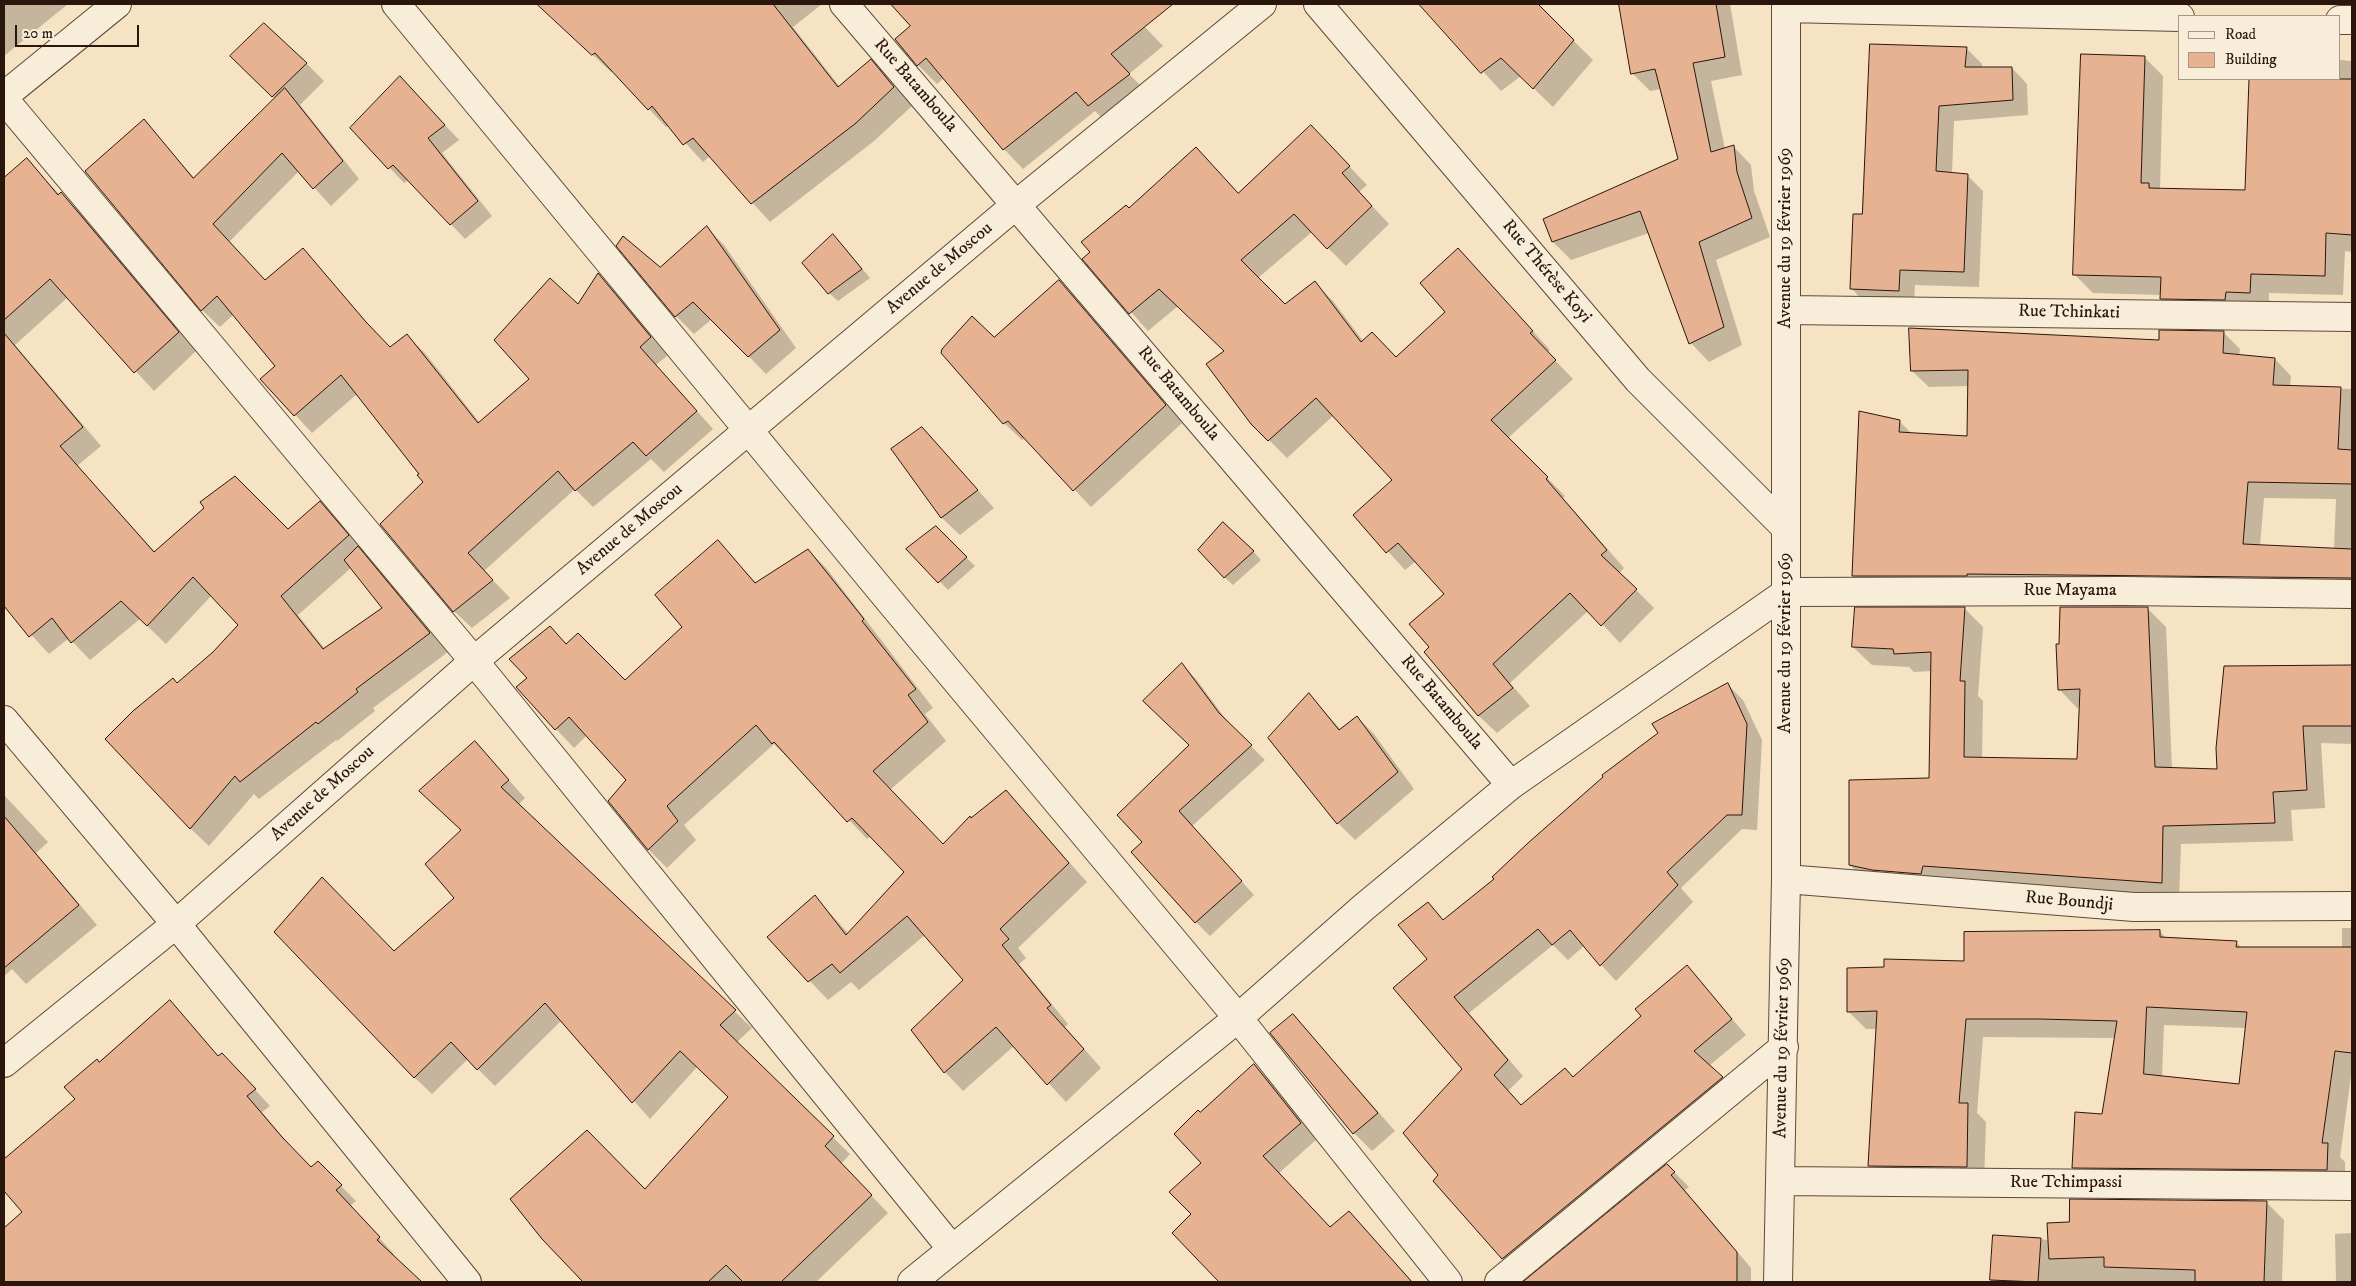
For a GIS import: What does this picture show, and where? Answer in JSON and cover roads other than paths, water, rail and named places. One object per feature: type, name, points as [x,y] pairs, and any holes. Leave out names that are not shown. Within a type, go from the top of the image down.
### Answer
[{"type":"street","points":[[117,4],[4,98],[474,661],[952,1249]]},
{"type":"street","points":[[396,4],[748,431],[1238,1018],[1448,1282]]},
{"type":"street","name":"Rue Batamboula","points":[[844,4],[1017,204],[1511,785]]},
{"type":"street","name":"Avenue de Moscou","points":[[4,1063],[176,924],[474,661],[1017,204],[1262,4]]},
{"type":"street","name":"Rue Thérèse Koyi","points":[[1318,4],[1638,380],[1786,528]]},
{"type":"street","points":[[1786,6],[2178,18]]},
{"type":"street","name":"Avenue du 19 février 1969","points":[[1778,1282],[1786,879],[1786,6]]},
{"type":"street","name":"Rue Tchinkati","points":[[1787,310],[2352,317]]},
{"type":"street","name":"Rue Mayama","points":[[1787,592],[2124,591],[2352,594]]},
{"type":"street","points":[[912,1282],[1238,1018],[1364,907],[1511,785],[1787,592]]},
{"type":"street","points":[[4,720],[176,924],[467,1282]]},
{"type":"street","name":"Rue Boundji","points":[[1786,879],[2134,907],[2352,906]]},
{"type":"street","points":[[1499,1282],[1784,1047]]},
{"type":"street","name":"Rue Tchimpassi","points":[[1780,1181],[2352,1186]]}]
